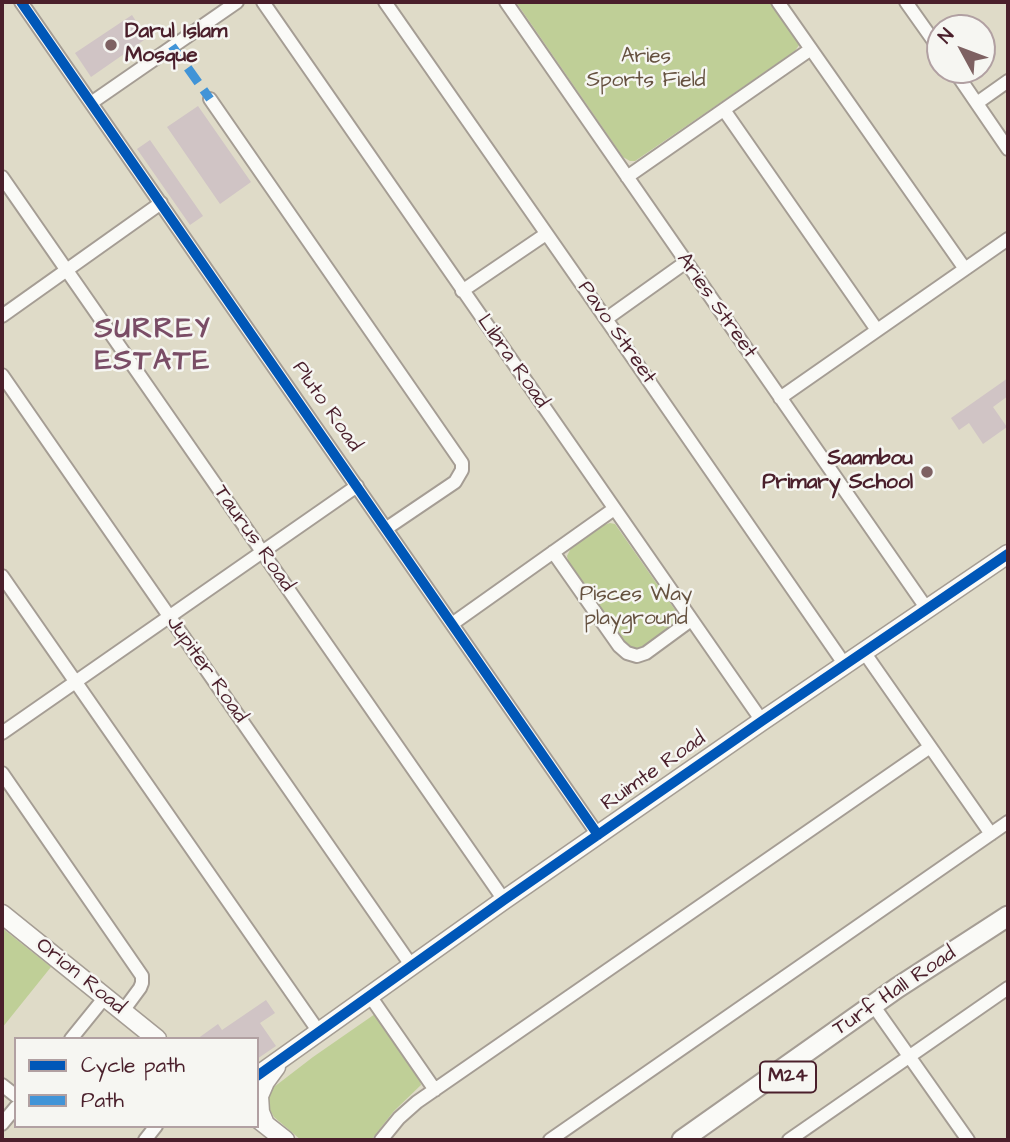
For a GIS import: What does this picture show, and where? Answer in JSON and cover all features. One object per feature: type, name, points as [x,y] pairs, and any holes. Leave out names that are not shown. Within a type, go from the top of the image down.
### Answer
[{"type":"main road","name":"Turf Hall Road","points":[[697,1140],[1007,917]]},
{"type":"main road","name":"Turf Hall Road","points":[[682,1140],[877,1009]]},
{"type":"street","name":"Pluto Road","points":[[21,2],[598,835]]},
{"type":"street","points":[[91,103],[237,2]]},
{"type":"street","name":"Libra Road","points":[[263,2],[762,721]]},
{"type":"street","name":"Pavo Street","points":[[385,2],[845,665]]},
{"type":"street","name":"Aries Street","points":[[506,2],[927,609]]},
{"type":"street","points":[[778,2],[965,269]]},
{"type":"street","points":[[906,2],[926,30]]},
{"type":"street","points":[[627,177],[811,49]]},
{"type":"street","points":[[976,103],[1008,81]]},
{"type":"street","points":[[963,84],[1008,149]]},
{"type":"street","points":[[210,99],[462,463],[463,470],[455,482],[387,528]]},
{"type":"street","points":[[724,110],[877,330]]},
{"type":"street","name":"Taurus Road","points":[[2,177],[504,900]]},
{"type":"street","points":[[2,316],[161,204]]},
{"type":"street","points":[[463,291],[547,234]]},
{"type":"street","points":[[780,398],[1008,239]]},
{"type":"street","points":[[606,319],[686,262]]},
{"type":"street","name":"Jupiter Road","points":[[2,375],[411,965]]},
{"type":"street","points":[[2,733],[357,486]]},
{"type":"street","points":[[452,624],[614,509]]},
{"type":"street","points":[[553,552],[619,646],[630,654],[639,656],[646,653],[691,620]]},
{"type":"street","name":"Ruimte Road","points":[[259,1074],[504,900],[1008,554]]},
{"type":"street","points":[[2,576],[319,1032]]},
{"type":"street","points":[[864,652],[991,834]]},
{"type":"street","points":[[381,1140],[407,1110],[930,747]]},
{"type":"street","points":[[2,774],[142,976],[140,988],[123,1011]]},
{"type":"street","points":[[550,1140],[1008,822]]},
{"type":"street","name":"Orion Road","points":[[2,914],[156,1037]]},
{"type":"street","points":[[789,1140],[1008,988]]},
{"type":"street","points":[[370,996],[435,1090]]},
{"type":"street","points":[[73,1037],[105,997]]},
{"type":"street","points":[[877,1009],[968,1140]]},
{"type":"street","points":[[281,1058],[259,1096],[261,1121],[285,1140]]},
{"type":"street","points":[[2,1124],[14,1109]]},
{"type":"green space","name":"Aries Sports Field","points":[[516,2],[771,2],[799,45],[795,51],[714,107],[635,161],[630,161],[623,157]]},
{"type":"green space","name":"Pisces Way playground","points":[[610,523],[615,524],[680,617],[679,622],[637,651],[624,643],[568,561],[567,556],[572,546]]},
{"type":"green space","points":[[2,928],[51,967],[2,1028]]},
{"type":"green space","points":[[375,1014],[419,1077],[421,1085],[394,1111],[371,1140],[301,1140],[274,1117],[267,1105],[267,1095],[313,1057]]},
{"type":"building","name":"Darul Islam Mosque","points":[[132,15],[147,38],[91,77],[75,53]]},
{"type":"building","points":[[198,106],[251,182],[220,204],[167,127]]},
{"type":"building","points":[[150,140],[203,216],[190,225],[137,149]]},
{"type":"building","points":[[1008,378],[1008,396],[993,407],[1007,427],[983,444],[969,423],[959,430],[951,418]]},
{"type":"building","points":[[266,1000],[275,1013],[260,1023],[276,1046],[259,1058],[259,1037],[200,1037],[218,1024],[222,1030]]},
{"type":"marked path","points":[[172,46],[210,99]]},
{"type":"cycle path","points":[[21,2],[598,835]]},
{"type":"cycle path","points":[[259,1075],[504,900],[1008,554]]},
{"type":"place","name":"Darul Islam Mosque","points":[[111,45]]},
{"type":"place","name":"Saambou Primary School","points":[[927,472]]},
{"type":"district","name":"SURREY ESTATE","points":[[153,347]]}]
